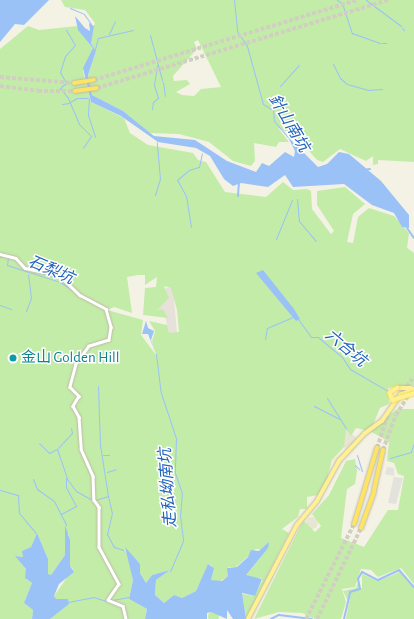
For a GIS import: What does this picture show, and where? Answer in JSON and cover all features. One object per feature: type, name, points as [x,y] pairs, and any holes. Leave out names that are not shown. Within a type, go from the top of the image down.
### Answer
[{"type":"highway","points":[[74,82],[94,80]]},
{"type":"highway","points":[[75,91],[98,88]]},
{"type":"highway","points":[[354,524],[377,448]]},
{"type":"highway","points":[[361,528],[374,491],[383,450]]},
{"type":"main road","points":[[414,388],[398,388],[390,393],[393,400],[414,393]]},
{"type":"main road","points":[[248,619],[297,525],[317,501],[339,461],[364,434],[384,418],[400,395],[414,388]]},
{"type":"street","points":[[0,254],[16,258],[25,268],[59,274],[80,295],[106,309],[111,327],[109,339],[89,346],[76,364],[70,387],[79,396],[73,406],[79,417],[81,449],[93,476],[94,499],[99,506],[99,547],[119,585],[108,600],[123,606],[126,619]]},
{"type":"shaded area","points":[[173,287],[177,333],[169,334],[165,316],[155,311],[164,298],[166,288]]},
{"type":"shaded area","points":[[346,429],[358,439],[345,449],[342,440]]},
{"type":"shaded area","points":[[351,446],[333,471],[333,460]]},
{"type":"shaded area","points":[[387,467],[394,468],[394,476],[385,474]]},
{"type":"shaded area","points":[[394,476],[403,478],[396,504],[388,503]]},
{"type":"shaded area","points":[[312,517],[316,519],[318,523],[316,527],[312,529],[308,527],[306,523],[308,519]]},
{"type":"green space","points":[[61,0],[414,0],[414,162],[378,160],[378,164],[373,165],[373,156],[366,161],[340,149],[323,162],[317,160],[297,137],[278,128],[289,142],[279,142],[276,147],[254,143],[255,161],[251,166],[233,161],[209,142],[179,134],[150,133],[123,111],[92,95],[88,75],[96,51],[89,39],[95,23],[85,10],[65,7]],"holes":[[[198,40],[221,87],[201,89],[194,96],[182,95],[176,92],[190,84],[187,80],[174,81],[173,76],[197,49],[194,42]]]},
{"type":"green space","points":[[28,26],[39,30],[77,26],[93,48],[83,71],[91,102],[124,118],[130,133],[148,145],[193,153],[198,160],[206,162],[225,192],[266,197],[283,182],[293,190],[307,189],[311,191],[312,209],[331,234],[334,231],[317,205],[317,191],[345,187],[365,204],[353,214],[347,242],[353,243],[358,217],[369,208],[394,216],[409,233],[407,248],[414,253],[414,385],[388,388],[389,404],[380,408],[373,425],[365,430],[356,428],[351,436],[346,429],[344,447],[332,460],[326,483],[318,495],[307,497],[307,509],[300,509],[298,517],[282,529],[289,533],[246,619],[242,594],[254,596],[262,581],[262,578],[247,578],[246,575],[260,558],[261,550],[256,549],[236,567],[228,567],[228,576],[219,582],[211,580],[213,567],[209,564],[196,591],[182,598],[174,595],[164,603],[155,595],[156,580],[170,570],[152,575],[146,583],[140,573],[140,564],[124,548],[130,559],[133,580],[129,599],[147,609],[145,619],[50,619],[68,604],[67,599],[55,599],[54,596],[73,569],[70,566],[69,535],[65,530],[65,555],[51,575],[48,575],[48,559],[37,533],[31,547],[23,551],[23,557],[16,556],[26,569],[26,579],[32,583],[24,603],[33,610],[32,619],[0,619],[0,49]],"holes":[[[145,275],[145,285],[157,277],[156,287],[145,288],[143,315],[168,318],[163,309],[157,310],[169,298],[164,286],[171,288],[177,310],[179,332],[169,333],[167,325],[149,321],[155,331],[152,341],[156,355],[141,335],[143,320],[107,310],[114,307],[132,313],[127,277]]]},
{"type":"green space","points":[[397,409],[414,409],[414,584],[401,568],[378,577],[371,570],[361,569],[355,587],[342,589],[346,602],[341,619],[315,619],[302,613],[279,612],[254,619],[304,521],[315,532],[321,526],[312,514],[329,495],[346,461],[355,459],[357,471],[355,484],[347,489],[341,538],[364,547],[388,510],[398,510],[404,476],[398,474],[394,463],[387,461],[389,442],[370,431]]},
{"type":"green space","points":[[400,572],[414,588],[414,619],[346,619],[351,592],[362,588],[362,574],[378,581]]},
{"type":"green space","points":[[358,582],[360,588],[350,591],[348,601],[343,591],[356,588]]},
{"type":"green space","points":[[211,611],[215,611],[217,612],[217,620],[211,621],[208,618],[208,614]]},
{"type":"water","points":[[0,0],[49,0],[24,25],[15,24],[0,42]]},
{"type":"water","points":[[75,16],[85,28],[90,31],[89,23],[94,26],[91,43],[96,51],[88,75],[92,95],[123,111],[154,136],[195,140],[227,161],[256,172],[262,163],[269,166],[285,152],[294,157],[295,151],[288,137],[318,167],[327,164],[339,152],[349,154],[381,181],[409,215],[409,228],[402,227],[394,213],[372,205],[344,184],[293,187],[285,175],[268,187],[241,183],[233,186],[224,179],[210,156],[196,148],[158,142],[121,116],[91,102],[83,68],[93,48],[78,30]]},
{"type":"water","points":[[263,270],[294,309],[300,319],[296,321],[256,273]]},
{"type":"water","points":[[146,321],[148,328],[154,331],[151,340],[156,354],[148,334],[142,334]]},
{"type":"water","points":[[65,525],[70,540],[70,566],[74,572],[59,584],[54,596],[56,599],[68,599],[69,604],[50,619],[32,619],[33,610],[24,603],[32,583],[25,578],[26,569],[15,556],[23,557],[22,551],[31,547],[37,533],[48,559],[48,574],[51,575],[65,555]]},
{"type":"water","points":[[269,542],[268,548],[246,575],[262,579],[255,596],[242,593],[246,619],[233,619],[227,610],[227,619],[211,612],[207,613],[207,619],[145,619],[147,609],[129,599],[133,580],[125,547],[140,564],[140,573],[146,583],[152,575],[170,570],[156,580],[155,595],[164,603],[174,595],[182,598],[196,591],[208,564],[214,568],[211,580],[222,581],[228,576],[227,568],[237,567],[248,557],[251,550],[259,551]]},
{"type":"waterway","name":"針山南坑","points":[[234,0],[237,31],[247,46],[263,104],[273,110],[274,121],[288,137]]},
{"type":"waterway","points":[[337,0],[342,3],[352,33],[380,43]]},
{"type":"waterway","points":[[366,0],[401,26]]},
{"type":"waterway","points":[[70,8],[84,14],[91,24]]},
{"type":"waterway","points":[[109,34],[115,21]]},
{"type":"waterway","points":[[66,30],[75,45],[65,56],[60,72],[66,83],[60,88],[68,98],[79,124],[91,136],[83,148]]},
{"type":"waterway","points":[[95,49],[98,38],[133,30]]},
{"type":"waterway","points":[[150,35],[162,80]]},
{"type":"waterway","points":[[333,64],[340,78],[347,84],[368,90],[382,89]]},
{"type":"waterway","points":[[152,109],[153,102],[158,98],[154,85],[157,65]]},
{"type":"waterway","points":[[280,86],[299,65]]},
{"type":"waterway","points":[[163,82],[165,96]]},
{"type":"waterway","points":[[70,102],[77,98],[88,98]]},
{"type":"waterway","points":[[89,99],[88,115],[95,137]]},
{"type":"waterway","points":[[62,104],[69,103]]},
{"type":"waterway","points":[[155,195],[160,179],[157,142]]},
{"type":"waterway","points":[[191,227],[186,196],[177,180],[189,170],[199,167],[202,153]]},
{"type":"waterway","points":[[364,170],[370,169]]},
{"type":"waterway","points":[[238,196],[239,182]]},
{"type":"waterway","points":[[297,199],[299,221],[316,241]]},
{"type":"waterway","points":[[276,239],[292,200]]},
{"type":"waterway","points":[[407,228],[414,238]]},
{"type":"waterway","name":"石梨坑","points":[[8,257],[7,265],[60,282],[86,299]]},
{"type":"waterway","points":[[26,311],[31,298],[28,274]]},
{"type":"waterway","points":[[0,305],[11,309]]},
{"type":"waterway","points":[[265,339],[267,328],[293,317]]},
{"type":"waterway","name":"六合坑","points":[[298,319],[311,337],[318,337],[342,357],[350,369],[388,391]]},
{"type":"waterway","name":"走私坳南坑","points":[[156,354],[161,393],[176,438],[175,473],[182,493],[180,515],[183,541],[170,571]]},
{"type":"waterway","points":[[98,386],[100,445],[108,496]]},
{"type":"waterway","points":[[327,398],[346,429]]},
{"type":"waterway","points":[[314,406],[339,419]]},
{"type":"waterway","points":[[58,448],[72,433],[71,428]]},
{"type":"waterway","points":[[39,443],[49,453],[57,449],[67,478]]},
{"type":"waterway","points":[[390,458],[411,452],[414,443]]},
{"type":"waterway","points":[[103,455],[109,455]]},
{"type":"waterway","points":[[357,455],[362,471]]},
{"type":"waterway","points":[[355,465],[359,469]]},
{"type":"waterway","points":[[107,472],[116,469]]},
{"type":"waterway","points":[[61,514],[76,506],[66,487],[66,478]]},
{"type":"waterway","points":[[33,479],[37,489],[54,501],[66,525]]},
{"type":"waterway","points":[[67,479],[76,491],[92,500]]},
{"type":"waterway","points":[[0,490],[18,495],[19,513],[36,533]]},
{"type":"waterway","points":[[95,500],[108,496],[112,513],[107,534],[114,547],[124,550]]},
{"type":"waterway","points":[[344,619],[350,592],[360,589],[358,579],[362,572],[378,580],[399,570],[414,587]]},
{"type":"waterway","points":[[68,602],[93,597],[106,601]]},
{"type":"waterway","points":[[112,600],[129,597]]},
{"type":"waterway","points":[[271,619],[279,615],[312,619]]},
{"type":"tunnel","points":[[94,80],[358,0]]},
{"type":"tunnel","points":[[97,88],[388,0]]},
{"type":"tunnel","points":[[0,77],[74,83]]},
{"type":"tunnel","points":[[0,86],[38,91],[75,91]]},
{"type":"tunnel","points":[[399,396],[414,377]]},
{"type":"tunnel","points":[[383,450],[396,415],[409,394]]},
{"type":"tunnel","points":[[377,448],[389,412]]},
{"type":"tunnel","points":[[306,619],[354,524]]},
{"type":"tunnel","points":[[317,619],[361,528]]},
{"type":"place","name":"金山 Golden Hill","points":[[13,358]]}]
